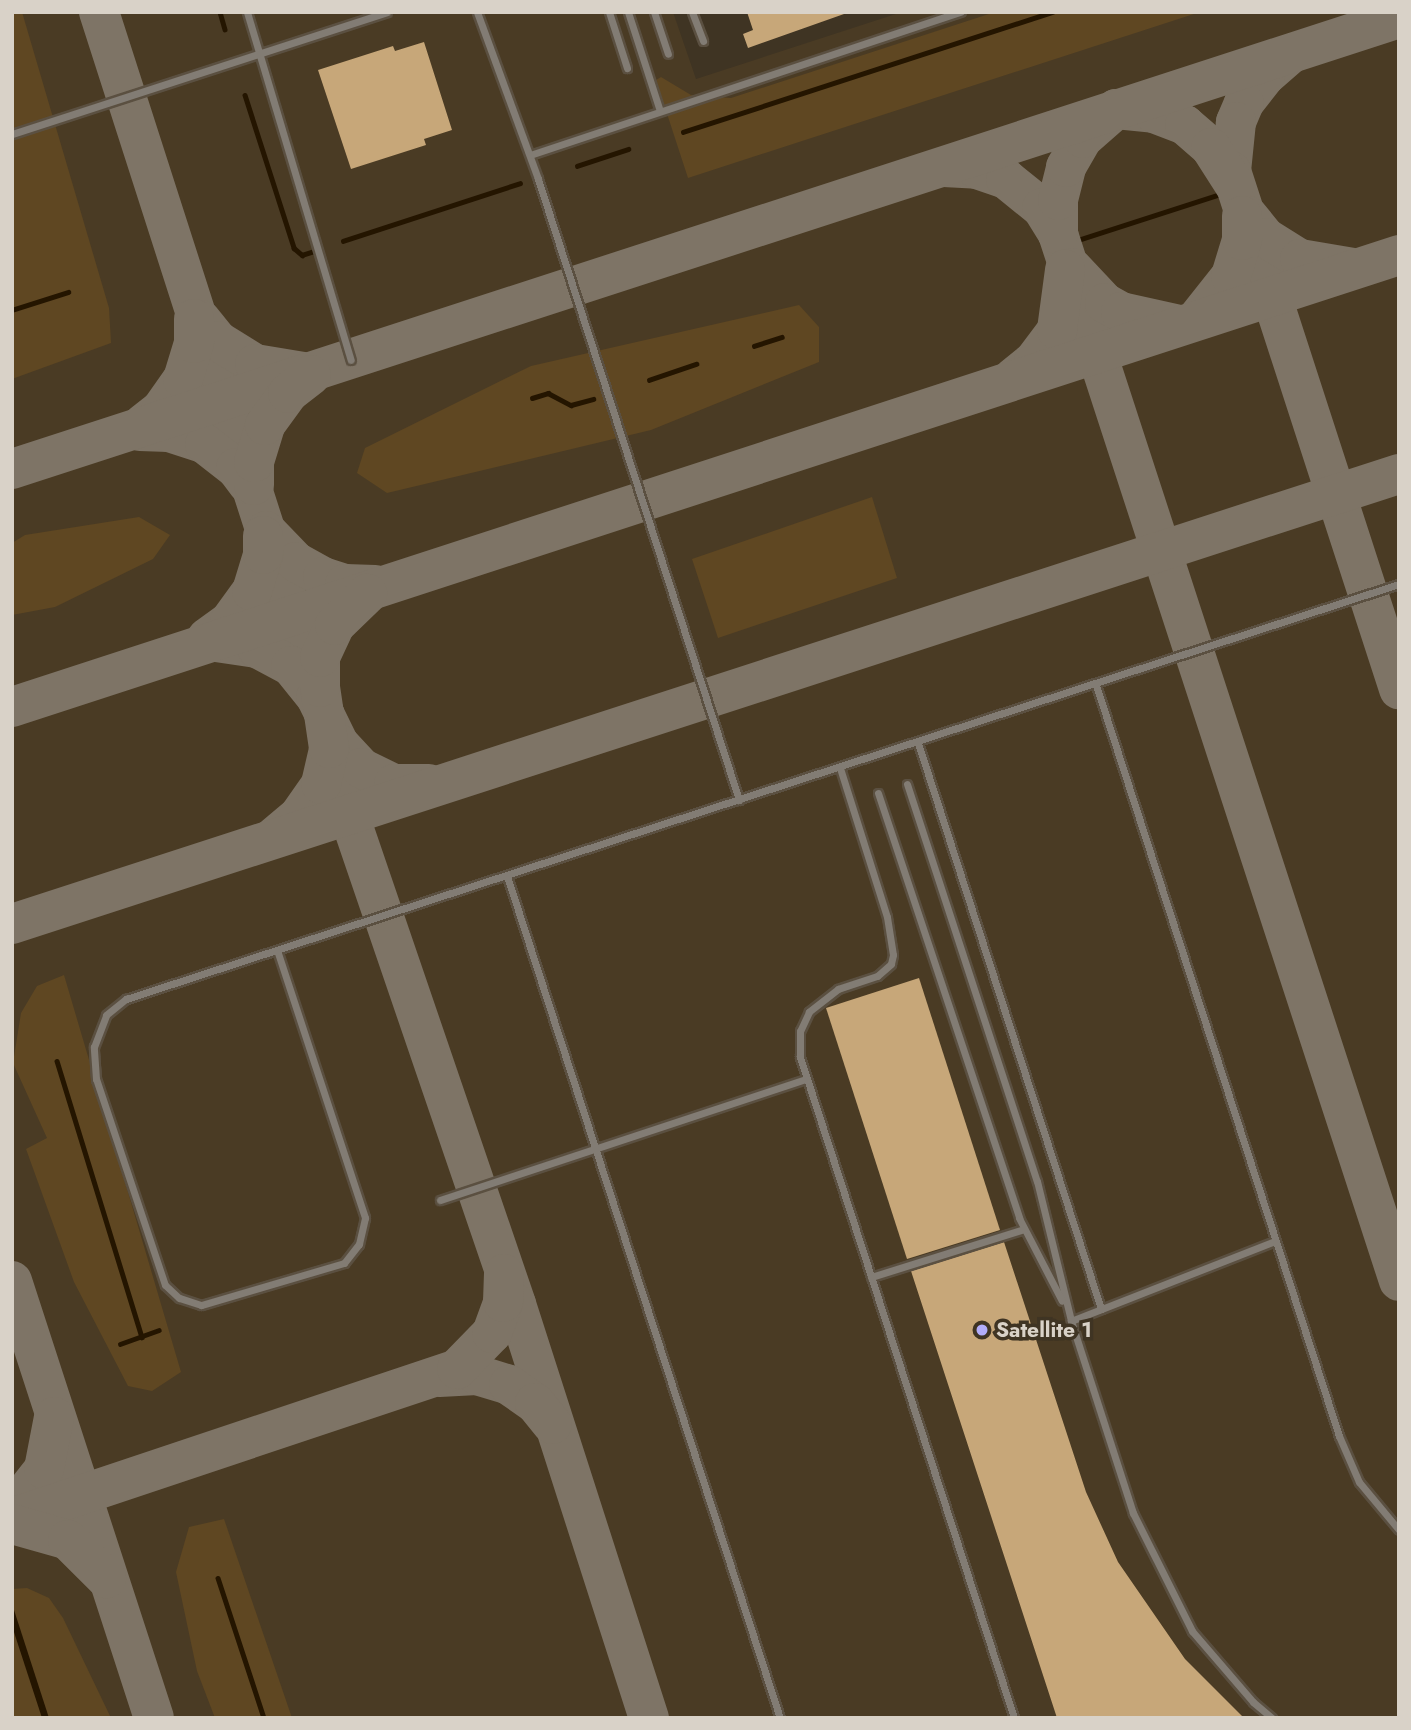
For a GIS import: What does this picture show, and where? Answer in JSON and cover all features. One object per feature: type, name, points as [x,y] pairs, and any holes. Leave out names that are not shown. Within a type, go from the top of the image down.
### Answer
[{"type":"lane","points":[[247,12],[351,360]]},
{"type":"lane","points":[[12,134],[387,12]]},
{"type":"lane","points":[[477,12],[530,155],[739,800]]},
{"type":"lane","points":[[609,12],[627,68]]},
{"type":"lane","points":[[628,12],[660,111]]},
{"type":"lane","points":[[654,12],[668,54]]},
{"type":"lane","points":[[692,12],[702,41]]},
{"type":"lane","points":[[530,155],[961,12]]},
{"type":"lane","points":[[277,950],[365,1218],[359,1244],[344,1263],[201,1305],[179,1298],[165,1285],[96,1079],[94,1046],[106,1015],[126,999],[739,800],[1096,685],[1399,584]]},
{"type":"lane","points":[[1096,685],[1349,1462],[1379,1510],[1399,1530]]},
{"type":"lane","points":[[918,743],[1101,1309]]},
{"type":"lane","points":[[840,768],[887,917],[894,955],[891,964],[877,976],[838,989],[809,1012],[799,1043],[806,1079],[1014,1718]]},
{"type":"lane","points":[[907,784],[1037,1181],[1071,1321],[1133,1513],[1172,1597],[1220,1666],[1272,1718]]},
{"type":"lane","points":[[878,793],[1024,1229],[1071,1321]]},
{"type":"lane","points":[[507,876],[780,1718]]},
{"type":"lane","points":[[440,1200],[806,1079]]},
{"type":"lane","points":[[871,1277],[1024,1229]]},
{"type":"lane","points":[[1071,1321],[1275,1241]]},
{"type":"shaded area","points":[[12,12],[673,12],[696,79],[902,12],[1399,12],[1399,1718],[12,1718]]},
{"type":"shaded area","points":[[12,12],[22,12],[109,308],[111,343],[12,379]]},
{"type":"shaded area","points":[[995,12],[1200,12],[688,178],[656,80],[661,77],[691,95],[731,98]]},
{"type":"shaded area","points":[[799,305],[819,327],[819,362],[651,430],[387,493],[357,473],[365,448],[531,366]]},
{"type":"shaded area","points":[[872,497],[897,578],[718,638],[692,559]]},
{"type":"shaded area","points":[[139,517],[170,535],[153,559],[55,607],[12,615],[12,543],[25,535]]},
{"type":"shaded area","points":[[64,975],[181,1372],[152,1391],[128,1386],[74,1282],[26,1149],[47,1138],[13,1063],[21,1013],[37,986]]},
{"type":"shaded area","points":[[224,1519],[292,1718],[215,1718],[197,1671],[176,1572],[189,1527]]},
{"type":"shaded area","points":[[27,1588],[49,1598],[63,1618],[111,1718],[12,1718],[12,1589]]},
{"type":"shaded area","points":[[14,1610],[49,1718],[42,1718],[12,1626]]},
{"type":"building","points":[[747,12],[844,14],[748,48],[743,34],[753,30]]},
{"type":"building","points":[[424,42],[452,130],[424,139],[426,145],[351,169],[318,70],[393,46],[395,51]]},
{"type":"building","points":[[919,978],[1000,1230],[907,1259],[826,1008]]},
{"type":"building","name":"Satellite 1","points":[[1004,1242],[1086,1492],[1118,1562],[1185,1659],[1244,1718],[1057,1718],[911,1271]]},
{"type":"waterway","points":[[220,12],[225,29]]},
{"type":"waterway","points":[[683,132],[1052,12]]},
{"type":"waterway","points":[[245,95],[294,248],[302,255],[314,251]]},
{"type":"waterway","points":[[577,166],[628,149]]},
{"type":"waterway","points":[[343,241],[520,183]]},
{"type":"waterway","points":[[1069,243],[1233,190]]},
{"type":"waterway","points":[[12,310],[68,292]]},
{"type":"waterway","points":[[754,346],[782,337]]},
{"type":"waterway","points":[[649,380],[696,364]]},
{"type":"waterway","points":[[532,398],[548,393],[571,405],[593,399]]},
{"type":"waterway","points":[[57,1061],[142,1337]]},
{"type":"waterway","points":[[120,1344],[159,1330]]},
{"type":"waterway","points":[[218,1578],[264,1718]]},
{"type":"taxiway","points":[[99,12],[324,713],[349,815],[516,1304],[649,1718]]},
{"type":"taxiway","points":[[12,469],[1399,18]]},
{"type":"taxiway","points":[[1288,56],[1265,76],[1244,103],[1236,122],[1231,171],[1399,689]]},
{"type":"taxiway","points":[[1058,234],[1058,200],[1066,167],[1083,138],[1116,109],[1154,113],[1185,125],[1211,148],[1234,184]]},
{"type":"taxiway","points":[[944,167],[977,169],[1006,179],[1042,208],[1058,234],[1399,1281]]},
{"type":"taxiway","points":[[1197,319],[1231,276],[1242,240],[1242,216]]},
{"type":"taxiway","points":[[1248,216],[1266,238],[1300,259],[1353,268]]},
{"type":"taxiway","points":[[12,707],[1399,255]]},
{"type":"taxiway","points":[[1072,268],[1105,303],[1121,312],[1179,325]]},
{"type":"taxiway","points":[[1013,378],[1034,361],[1057,330],[1065,270]]},
{"type":"taxiway","points":[[143,424],[161,410],[183,379],[194,343],[194,319]]},
{"type":"taxiway","points":[[201,320],[218,341],[255,364],[303,372]]},
{"type":"taxiway","points":[[254,485],[254,462],[265,425],[288,393],[311,375]]},
{"type":"taxiway","points":[[140,431],[169,432],[205,444],[236,468],[248,484]]},
{"type":"taxiway","points":[[12,924],[1399,474]]},
{"type":"taxiway","points":[[266,531],[296,562],[323,577],[345,584],[375,585]]},
{"type":"taxiway","points":[[207,638],[230,621],[252,591],[263,554],[263,536]]},
{"type":"taxiway","points":[[274,837],[299,816],[321,784],[329,748],[320,687],[320,657],[335,625],[367,594]]},
{"type":"taxiway","points":[[216,642],[257,648],[291,666],[316,697],[339,744],[361,768],[394,784],[429,784]]},
{"type":"taxiway","points":[[12,1518],[457,1369],[492,1333],[503,1302],[504,1274]]},
{"type":"taxiway","points":[[12,1281],[154,1718]]},
{"type":"taxiway","points":[[439,1377],[477,1375],[509,1385],[535,1403],[552,1424]]},
{"type":"taxiway","points":[[12,1510],[44,1469],[54,1417]]},
{"type":"taxiway","points":[[12,1524],[68,1540],[106,1578]]},
{"type":"place","name":"Satellite 1","points":[[982,1330]]}]
